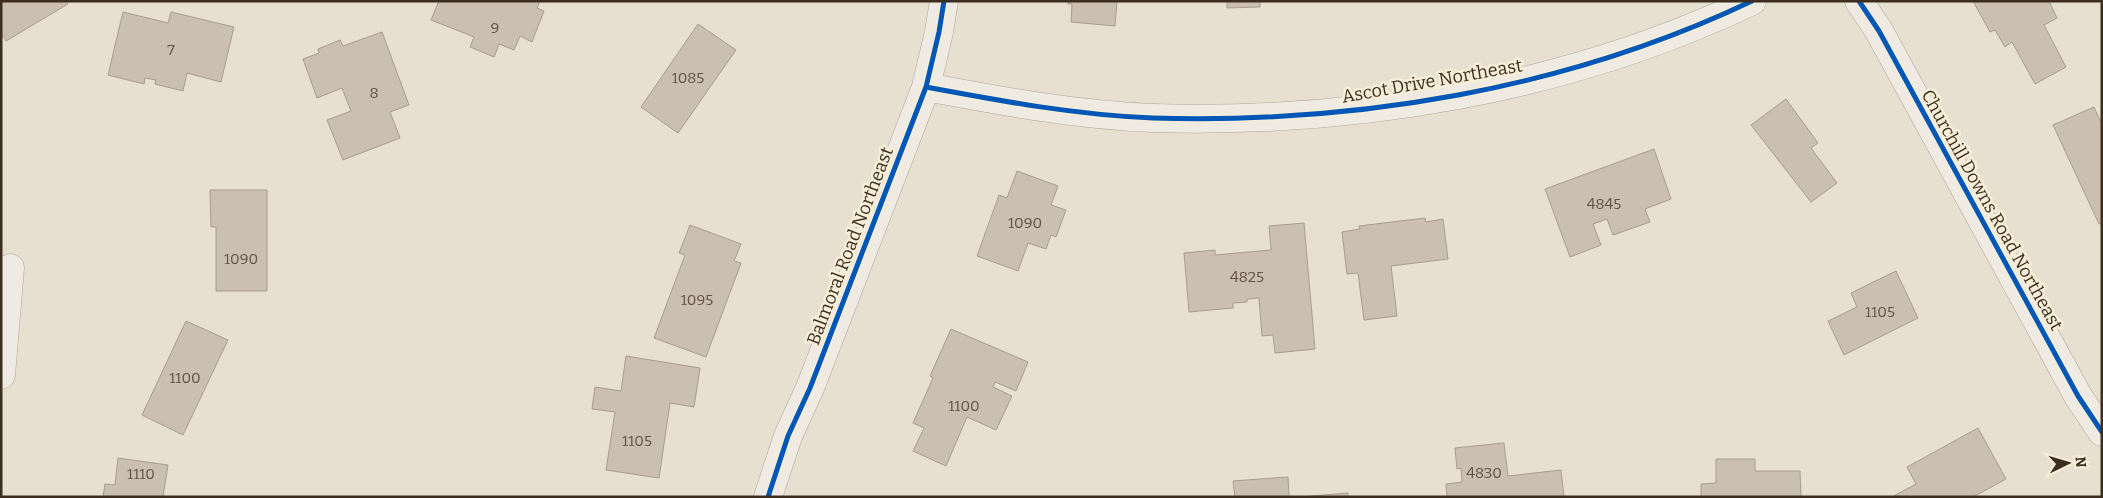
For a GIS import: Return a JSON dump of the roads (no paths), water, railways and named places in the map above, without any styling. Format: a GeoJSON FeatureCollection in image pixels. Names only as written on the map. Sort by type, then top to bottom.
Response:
{"type":"FeatureCollection","features":[{"type":"Feature","properties":{"kind":"street","name":"Balmoral Road Northeast"},"geometry":{"type":"LineString","coordinates":[[768,497],[788,436],[810,388],[926,88],[944,1]]}},
{"type":"Feature","properties":{"kind":"street","name":"Ascot Drive Northeast"},"geometry":{"type":"LineString","coordinates":[[926,88],[1038,108],[1152,118],[1266,118],[1380,108],[1492,89],[1602,60],[1710,22],[1752,1]]}},
{"type":"Feature","properties":{"kind":"street","name":"Churchill Downs Road Northeast"},"geometry":{"type":"LineString","coordinates":[[1859,1],[1879,31],[2078,396],[2102,432]]}},
{"type":"Feature","properties":{"kind":"street"},"geometry":{"type":"LineString","coordinates":[[1,375],[10,268]]}}]}
